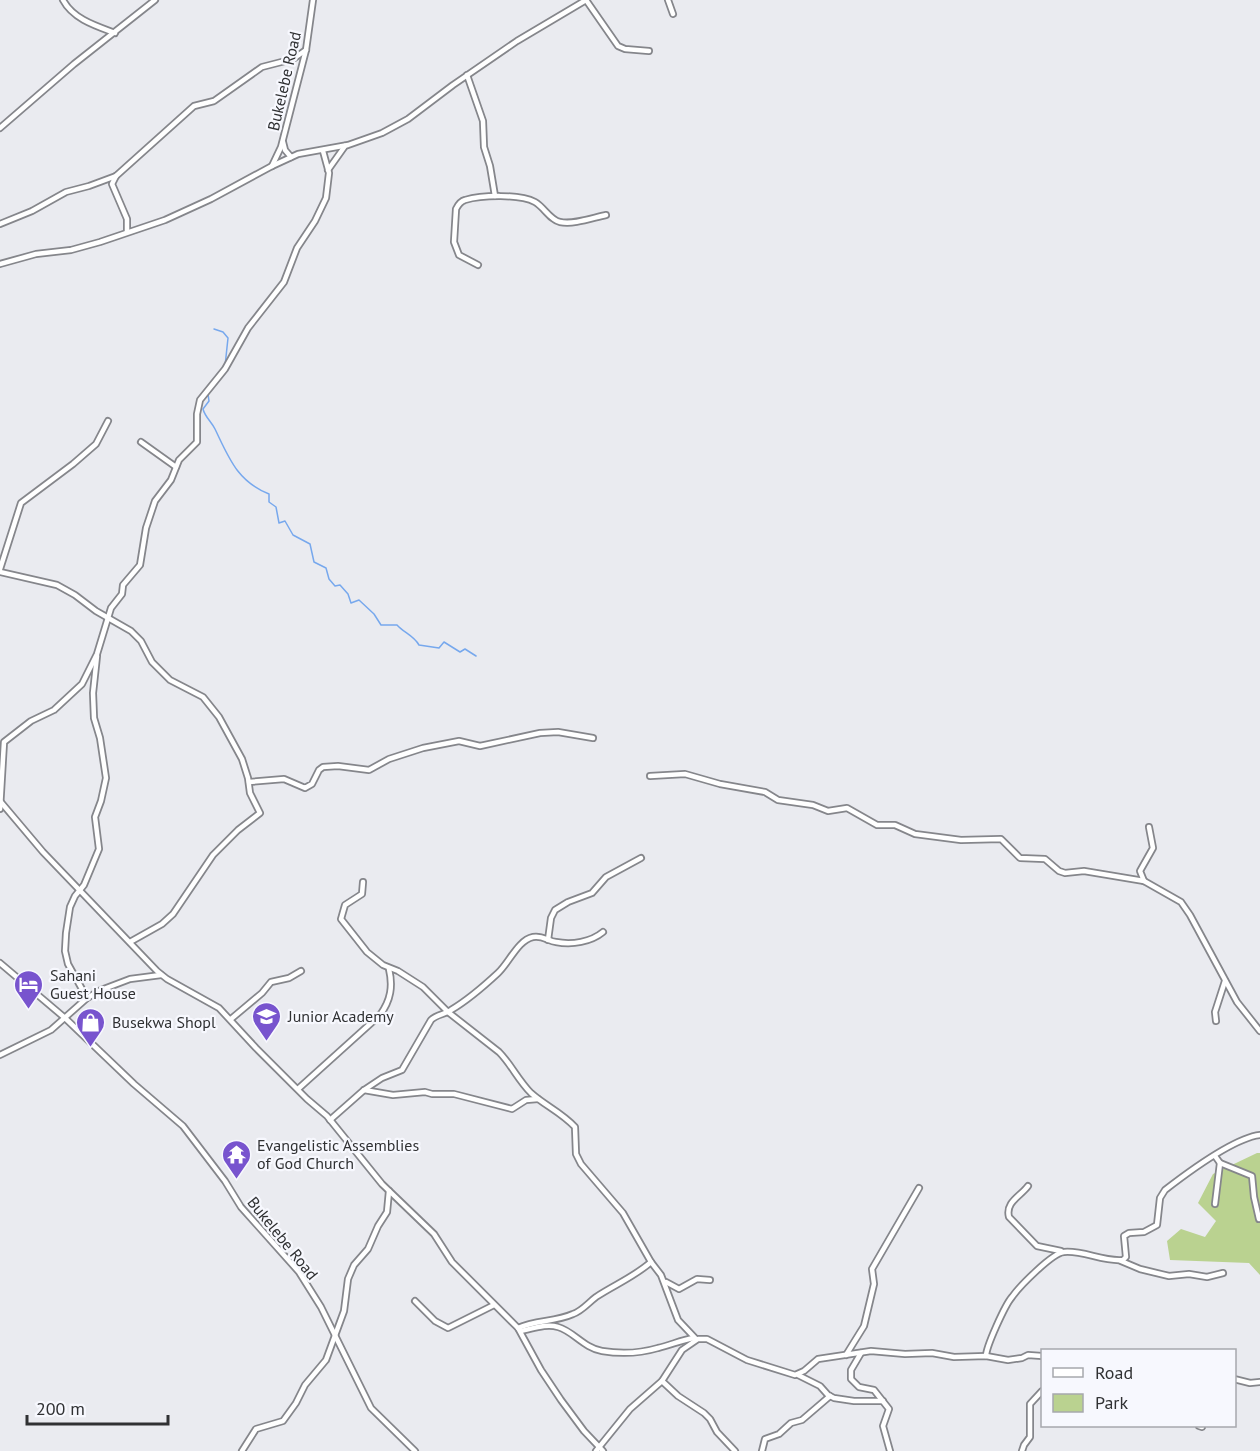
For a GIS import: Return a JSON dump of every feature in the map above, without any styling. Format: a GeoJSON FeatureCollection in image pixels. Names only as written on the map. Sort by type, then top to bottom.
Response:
{"type":"FeatureCollection","features":[{"type":"Feature","properties":{"kind":"street"},"geometry":{"type":"LineString","coordinates":[[63,0],[69,9],[84,20],[115,33]]}},
{"type":"Feature","properties":{"kind":"street"},"geometry":{"type":"LineString","coordinates":[[0,128],[74,64],[155,0]]}},
{"type":"Feature","properties":{"kind":"street","name":"Bukelebe Road"},"geometry":{"type":"LineString","coordinates":[[272,166],[283,140],[306,50],[313,0]]}},
{"type":"Feature","properties":{"kind":"street"},"geometry":{"type":"LineString","coordinates":[[0,264],[36,254],[71,250],[165,220],[291,157],[345,146],[382,133],[408,119],[517,41],[586,0],[618,46],[649,51]]}},
{"type":"Feature","properties":{"kind":"street"},"geometry":{"type":"LineString","coordinates":[[668,0],[673,14]]}},
{"type":"Feature","properties":{"kind":"street"},"geometry":{"type":"LineString","coordinates":[[127,232],[127,219],[112,184],[116,176],[194,106],[214,101],[262,67],[293,59],[306,50]]}},
{"type":"Feature","properties":{"kind":"street"},"geometry":{"type":"LineString","coordinates":[[467,75],[483,122],[484,147],[495,196]]}},
{"type":"Feature","properties":{"kind":"street"},"geometry":{"type":"LineString","coordinates":[[283,140],[285,150],[291,157]]}},
{"type":"Feature","properties":{"kind":"street"},"geometry":{"type":"LineString","coordinates":[[328,171],[345,146]]}},
{"type":"Feature","properties":{"kind":"street"},"geometry":{"type":"LineString","coordinates":[[87,998],[68,964],[65,951],[67,918],[72,901],[84,885],[99,849],[95,817],[106,782],[100,738],[94,718],[93,693],[97,654],[111,608],[122,594],[123,585],[140,565],[152,508],[171,480],[182,455],[196,442],[196,414],[204,394],[225,369],[248,328],[284,282],[301,241],[315,221],[326,198],[328,171],[323,151]]}},
{"type":"Feature","properties":{"kind":"street"},"geometry":{"type":"LineString","coordinates":[[0,224],[32,211],[66,192],[116,176]]}},
{"type":"Feature","properties":{"kind":"street"},"geometry":{"type":"LineString","coordinates":[[478,265],[464,259],[454,242],[456,209],[465,200],[495,196],[521,197],[536,202],[553,219],[567,223],[606,216]]}},
{"type":"Feature","properties":{"kind":"street"},"geometry":{"type":"LineString","coordinates":[[108,421],[96,444],[21,504],[0,570],[57,585],[96,611],[126,627],[136,636],[152,662],[170,680],[201,695],[224,726],[242,759],[250,792],[261,813],[238,830],[213,855],[173,914],[162,924],[130,942]]}},
{"type":"Feature","properties":{"kind":"street"},"geometry":{"type":"LineString","coordinates":[[141,442],[176,467]]}},
{"type":"Feature","properties":{"kind":"street"},"geometry":{"type":"LineString","coordinates":[[0,809],[4,742],[31,722],[54,710],[78,688],[97,654]]}},
{"type":"Feature","properties":{"kind":"street"},"geometry":{"type":"LineString","coordinates":[[249,782],[284,779],[305,788],[312,784],[323,767],[338,766],[369,770],[389,759],[423,748],[459,741],[480,746],[540,733],[558,732],[593,738]]}},
{"type":"Feature","properties":{"kind":"street"},"geometry":{"type":"LineString","coordinates":[[650,776],[685,774],[720,784],[765,792],[778,800],[813,805],[828,811],[847,808],[877,825],[895,825],[915,834],[961,840],[1001,839],[1020,858],[1045,859],[1059,871],[1065,873],[1084,871],[1144,881],[1183,904],[1237,1002],[1260,1031]]}},
{"type":"Feature","properties":{"kind":"street"},"geometry":{"type":"LineString","coordinates":[[0,802],[79,891],[162,975],[213,1004],[231,1019],[256,1048],[330,1120],[389,1191],[429,1228],[452,1262],[520,1330],[541,1370],[599,1450],[625,1415],[662,1381],[678,1354],[695,1338]]}},
{"type":"Feature","properties":{"kind":"street"},"geometry":{"type":"LineString","coordinates":[[1144,881],[1140,871],[1153,848],[1149,827]]}},
{"type":"Feature","properties":{"kind":"street"},"geometry":{"type":"LineString","coordinates":[[548,940],[551,918],[555,910],[592,893],[606,877],[641,858]]}},
{"type":"Feature","properties":{"kind":"street"},"geometry":{"type":"LineString","coordinates":[[363,882],[363,893],[345,905],[341,921],[367,952],[389,969],[398,971],[423,987],[448,1012],[506,1058],[520,1082],[538,1099],[555,1109],[575,1127],[576,1154],[581,1164],[623,1213],[651,1262],[670,1286],[679,1289],[697,1278],[710,1280]]}},
{"type":"Feature","properties":{"kind":"street"},"geometry":{"type":"LineString","coordinates":[[330,1120],[364,1090],[382,1078],[400,1071],[429,1022],[437,1015],[448,1012],[499,973],[527,940],[536,937],[564,943],[585,942],[596,939],[603,932]]}},
{"type":"Feature","properties":{"kind":"street","name":"Bukelebe Road"},"geometry":{"type":"LineString","coordinates":[[0,963],[65,1018],[126,1077],[183,1126],[220,1173],[241,1207],[299,1272],[321,1307],[371,1408],[415,1451]]}},
{"type":"Feature","properties":{"kind":"street"},"geometry":{"type":"LineString","coordinates":[[298,1089],[380,1015],[391,992],[389,969]]}},
{"type":"Feature","properties":{"kind":"street"},"geometry":{"type":"LineString","coordinates":[[231,1019],[262,993],[271,982],[289,978],[301,971]]}},
{"type":"Feature","properties":{"kind":"street"},"geometry":{"type":"LineString","coordinates":[[0,1055],[51,1030],[87,998],[120,982],[162,975]]}},
{"type":"Feature","properties":{"kind":"street"},"geometry":{"type":"LineString","coordinates":[[1216,1021],[1215,1012],[1225,981]]}},
{"type":"Feature","properties":{"kind":"street"},"geometry":{"type":"LineString","coordinates":[[364,1090],[393,1095],[425,1092],[453,1094],[512,1109],[526,1100],[538,1099]]}},
{"type":"Feature","properties":{"kind":"street"},"geometry":{"type":"LineString","coordinates":[[1121,1261],[1126,1257],[1125,1235],[1144,1232],[1158,1222],[1160,1198],[1165,1190],[1215,1156],[1247,1138],[1260,1135]]}},
{"type":"Feature","properties":{"kind":"street"},"geometry":{"type":"LineString","coordinates":[[1215,1156],[1220,1163],[1252,1176],[1260,1220]]}},
{"type":"Feature","properties":{"kind":"street"},"geometry":{"type":"LineString","coordinates":[[1215,1204],[1220,1163]]}},
{"type":"Feature","properties":{"kind":"street"},"geometry":{"type":"LineString","coordinates":[[1028,1186],[1011,1203],[1008,1210],[1009,1216],[1037,1245],[1064,1252],[1121,1261],[1140,1269],[1168,1276],[1193,1274],[1207,1277],[1223,1273]]}},
{"type":"Feature","properties":{"kind":"street"},"geometry":{"type":"LineString","coordinates":[[846,1355],[864,1326],[874,1284],[872,1269],[919,1188]]}},
{"type":"Feature","properties":{"kind":"street"},"geometry":{"type":"LineString","coordinates":[[242,1451],[256,1429],[283,1421],[305,1385],[326,1360],[344,1311],[348,1280],[354,1265],[368,1249],[387,1212],[389,1191]]}},
{"type":"Feature","properties":{"kind":"street"},"geometry":{"type":"LineString","coordinates":[[986,1356],[987,1346],[1013,1295],[1048,1260],[1064,1252]]}},
{"type":"Feature","properties":{"kind":"street"},"geometry":{"type":"LineString","coordinates":[[520,1330],[532,1322],[560,1319],[574,1314],[594,1298],[627,1280],[651,1262]]}},
{"type":"Feature","properties":{"kind":"street"},"geometry":{"type":"LineString","coordinates":[[664,1280],[678,1320],[695,1338]]}},
{"type":"Feature","properties":{"kind":"street"},"geometry":{"type":"LineString","coordinates":[[415,1301],[435,1321],[448,1328],[494,1305]]}},
{"type":"Feature","properties":{"kind":"street"},"geometry":{"type":"LineString","coordinates":[[520,1330],[559,1327],[600,1351],[657,1349],[675,1341],[695,1338],[706,1340],[747,1360],[798,1375],[820,1386],[830,1396],[846,1400],[883,1401]]}},
{"type":"Feature","properties":{"kind":"street"},"geometry":{"type":"LineString","coordinates":[[798,1375],[818,1359],[861,1353],[926,1352],[954,1356],[986,1356],[1008,1360],[1022,1359],[1028,1354],[1041,1356]]}},
{"type":"Feature","properties":{"kind":"street"},"geometry":{"type":"LineString","coordinates":[[861,1353],[851,1370],[851,1379],[859,1387],[874,1390],[890,1411],[883,1426],[890,1451]]}},
{"type":"Feature","properties":{"kind":"street"},"geometry":{"type":"LineString","coordinates":[[1236,1380],[1260,1382]]}},
{"type":"Feature","properties":{"kind":"street"},"geometry":{"type":"LineString","coordinates":[[662,1381],[678,1396],[704,1413],[717,1432],[735,1451]]}},
{"type":"Feature","properties":{"kind":"street"},"geometry":{"type":"LineString","coordinates":[[1022,1451],[1030,1437],[1030,1404],[1041,1394]]}},
{"type":"Feature","properties":{"kind":"street"},"geometry":{"type":"LineString","coordinates":[[762,1451],[765,1439],[779,1434],[791,1424],[800,1421],[830,1396]]}},
{"type":"Feature","properties":{"kind":"green space"},"geometry":{"type":"Polygon","coordinates":[[[1260,1153],[1260,1275],[1249,1263],[1170,1260],[1167,1241],[1181,1229],[1205,1237],[1216,1221],[1198,1203],[1213,1174],[1260,1153]]]}},
{"type":"Feature","properties":{"kind":"waterway"},"geometry":{"type":"LineString","coordinates":[[214,329],[223,332],[228,338],[225,366]]}},
{"type":"Feature","properties":{"kind":"waterway"},"geometry":{"type":"LineString","coordinates":[[208,394],[209,401],[203,409],[204,412],[235,468],[258,489],[269,494],[269,502],[276,507],[279,523],[285,521],[293,535],[310,544],[314,562],[326,568],[329,579],[335,586],[340,585],[348,594],[351,603],[359,600],[374,614],[381,625],[397,625],[419,645],[439,648],[444,642],[460,652],[465,649],[476,656]]}},
{"type":"Feature","properties":{"kind":"place","name":"Sahani Guest House"},"geometry":{"type":"Point","coordinates":[29,1010]}},
{"type":"Feature","properties":{"kind":"place","name":"Junior Academy"},"geometry":{"type":"Point","coordinates":[267,1042]}},
{"type":"Feature","properties":{"kind":"place","name":"Busekwa Shopl"},"geometry":{"type":"Point","coordinates":[91,1048]}},
{"type":"Feature","properties":{"kind":"place","name":"Evangelistic Assemblies of God Church"},"geometry":{"type":"Point","coordinates":[236,1180]}}]}
